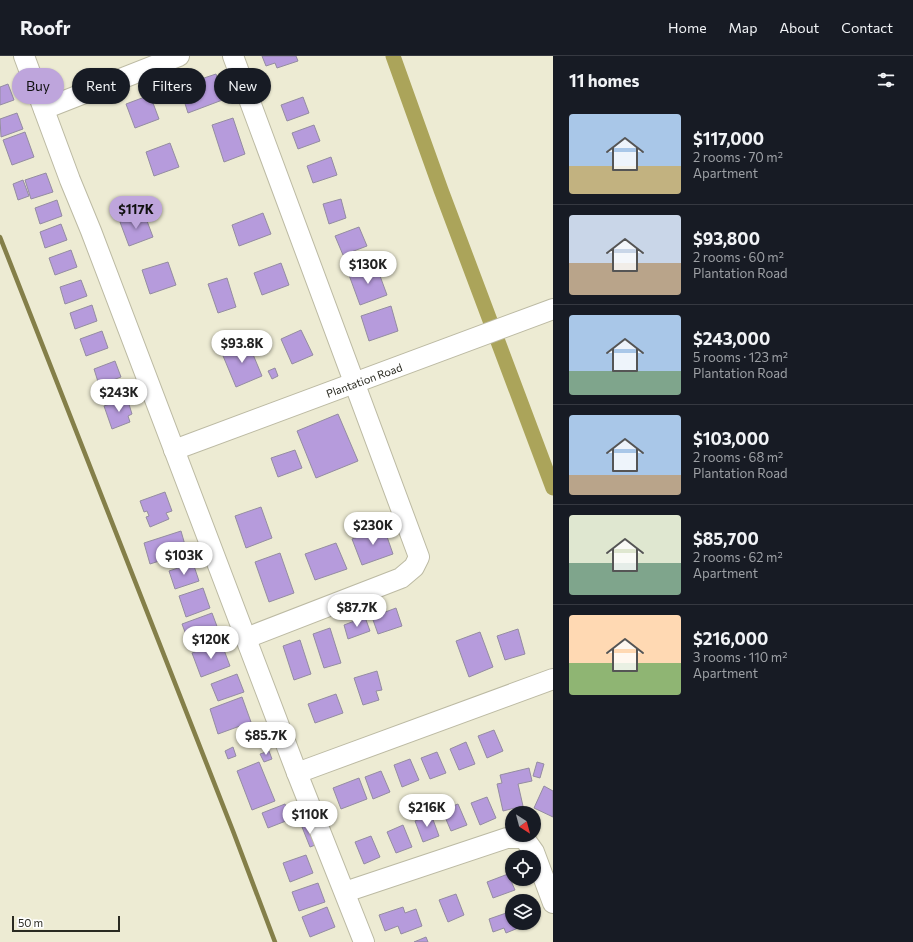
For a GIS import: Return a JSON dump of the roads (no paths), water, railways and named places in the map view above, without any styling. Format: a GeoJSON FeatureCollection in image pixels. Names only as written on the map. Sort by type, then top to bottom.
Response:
{"type":"FeatureCollection","features":[{"type":"Feature","properties":{"kind":"street"},"geometry":{"type":"LineString","coordinates":[[24,56],[297,772],[364,942]]}},
{"type":"Feature","properties":{"kind":"street"},"geometry":{"type":"LineString","coordinates":[[44,109],[179,56]]}},
{"type":"Feature","properties":{"kind":"street"},"geometry":{"type":"LineString","coordinates":[[232,56],[419,558],[414,567],[402,578],[246,638]]}},
{"type":"Feature","properties":{"kind":"street","name":"Plantation Road"},"geometry":{"type":"LineString","coordinates":[[174,450],[553,309]]}},
{"type":"Feature","properties":{"kind":"street"},"geometry":{"type":"LineString","coordinates":[[297,772],[553,679]]}},
{"type":"Feature","properties":{"kind":"street"},"geometry":{"type":"LineString","coordinates":[[344,892],[507,838],[524,838],[534,852],[553,903]]}},
{"type":"Feature","properties":{"kind":"waterway"},"geometry":{"type":"LineString","coordinates":[[393,56],[441,190],[553,488]]}},
{"type":"Feature","properties":{"kind":"waterway"},"geometry":{"type":"LineString","coordinates":[[0,237],[233,831],[275,942]]}}]}
